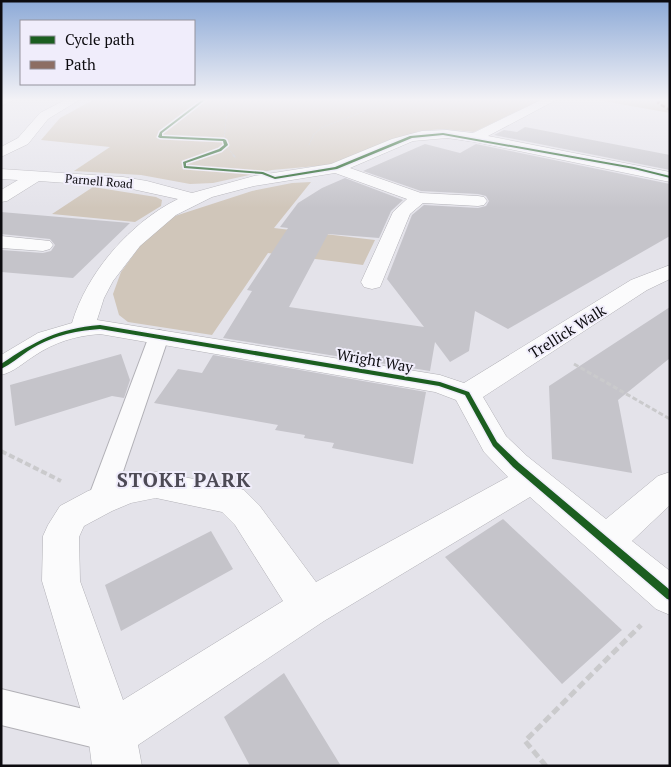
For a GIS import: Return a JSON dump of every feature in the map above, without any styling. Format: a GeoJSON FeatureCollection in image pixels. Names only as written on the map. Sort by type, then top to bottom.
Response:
{"type":"FeatureCollection","features":[{"type":"Feature","properties":{"kind":"street"},"geometry":{"type":"LineString","coordinates":[[1,153],[23,141],[27,136]]}},
{"type":"Feature","properties":{"kind":"street"},"geometry":{"type":"LineString","coordinates":[[83,328],[96,287],[130,244],[166,214],[194,199],[267,179],[336,168],[416,136]]}},
{"type":"Feature","properties":{"kind":"street"},"geometry":{"type":"LineString","coordinates":[[462,136],[670,177]]}},
{"type":"Feature","properties":{"kind":"street"},"geometry":{"type":"LineString","coordinates":[[474,138],[478,136]]}},
{"type":"Feature","properties":{"kind":"street"},"geometry":{"type":"LineString","coordinates":[[336,168],[419,198],[478,201]]}},
{"type":"Feature","properties":{"kind":"street","name":"Parnell Road"},"geometry":{"type":"LineString","coordinates":[[1,174],[126,182],[170,190],[194,199]]}},
{"type":"Feature","properties":{"kind":"street"},"geometry":{"type":"LineString","coordinates":[[1,198],[35,176]]}},
{"type":"Feature","properties":{"kind":"street"},"geometry":{"type":"LineString","coordinates":[[372,282],[402,212],[419,198]]}},
{"type":"Feature","properties":{"kind":"street"},"geometry":{"type":"LineString","coordinates":[[1,242],[43,245]]}},
{"type":"Feature","properties":{"kind":"street","name":"Trellick Walk"},"geometry":{"type":"LineString","coordinates":[[467,394],[639,285],[670,271]]}},
{"type":"Feature","properties":{"kind":"street","name":"Wright Way"},"geometry":{"type":"LineString","coordinates":[[1,367],[38,341],[62,332],[83,328],[110,328],[440,384],[467,394]]}},
{"type":"Feature","properties":{"kind":"street"},"geometry":{"type":"LineString","coordinates":[[467,394],[495,444],[531,480],[670,596]]}},
{"type":"Feature","properties":{"kind":"street"},"geometry":{"type":"LineString","coordinates":[[310,607],[247,515],[232,500],[156,485],[126,490],[72,516],[61,536],[59,562],[61,581],[115,750],[310,607],[531,480]]}},
{"type":"Feature","properties":{"kind":"street"},"geometry":{"type":"LineString","coordinates":[[605,542],[670,485]]}},
{"type":"Feature","properties":{"kind":"lane"},"geometry":{"type":"LineString","coordinates":[[100,501],[159,336]]}},
{"type":"Feature","properties":{"kind":"lane"},"geometry":{"type":"LineString","coordinates":[[1,707],[115,750]]}},
{"type":"Feature","properties":{"kind":"path"},"geometry":{"type":"LineString","coordinates":[[220,150],[226,145],[224,136]]}},
{"type":"Feature","properties":{"kind":"path"},"geometry":{"type":"LineString","coordinates":[[308,147],[313,136]]}},
{"type":"Feature","properties":{"kind":"path"},"geometry":{"type":"LineString","coordinates":[[216,140],[224,140]]}},
{"type":"Feature","properties":{"kind":"path"},"geometry":{"type":"LineString","coordinates":[[544,346],[670,419]]}},
{"type":"Feature","properties":{"kind":"path"},"geometry":{"type":"LineString","coordinates":[[1,450],[100,501]]}},
{"type":"Feature","properties":{"kind":"path"},"geometry":{"type":"LineString","coordinates":[[546,766],[524,741],[649,617]]}},
{"type":"Feature","properties":{"kind":"shaded area"},"geometry":{"type":"Polygon","coordinates":[[[45,136],[407,136],[351,159],[328,165],[272,170],[213,183],[190,184],[141,175],[74,171],[110,147],[41,140],[45,136]]]}},
{"type":"Feature","properties":{"kind":"shaded area"},"geometry":{"type":"Polygon","coordinates":[[[311,182],[274,228],[375,240],[363,265],[268,253],[212,335],[128,322],[119,315],[113,294],[121,272],[148,235],[175,216],[252,191],[292,183],[311,182]]]}},
{"type":"Feature","properties":{"kind":"shaded area"},"geometry":{"type":"Polygon","coordinates":[[[93,187],[156,197],[162,200],[161,206],[135,222],[52,214],[93,187]]]}},
{"type":"Feature","properties":{"kind":"building"},"geometry":{"type":"Polygon","coordinates":[[[498,136],[571,136],[670,155],[670,170],[498,136]]]}},
{"type":"Feature","properties":{"kind":"building"},"geometry":{"type":"Polygon","coordinates":[[[425,144],[460,153],[476,144],[670,184],[670,236],[508,329],[475,311],[469,351],[450,362],[435,342],[430,371],[223,338],[252,291],[247,290],[288,228],[280,227],[298,203],[322,188],[345,178],[403,200],[391,211],[379,238],[328,234],[289,307],[424,327],[387,279],[412,215],[424,205],[478,208],[486,206],[489,201],[486,196],[478,194],[421,191],[363,171],[425,144]]]}},
{"type":"Feature","properties":{"kind":"building"},"geometry":{"type":"Polygon","coordinates":[[[1,212],[130,223],[73,278],[1,272],[1,250],[43,253],[51,251],[55,245],[50,239],[1,234],[1,212]]]}},
{"type":"Feature","properties":{"kind":"building"},"geometry":{"type":"Polygon","coordinates":[[[670,307],[670,358],[618,400],[632,473],[552,459],[549,386],[670,307]]]}},
{"type":"Feature","properties":{"kind":"building"},"geometry":{"type":"Polygon","coordinates":[[[121,354],[130,380],[124,398],[112,396],[15,426],[10,385],[121,354]]]}},
{"type":"Feature","properties":{"kind":"building"},"geometry":{"type":"Polygon","coordinates":[[[213,355],[426,392],[413,464],[332,448],[334,443],[304,438],[305,435],[275,430],[278,425],[154,403],[178,369],[202,373],[213,355]]]}},
{"type":"Feature","properties":{"kind":"building"},"geometry":{"type":"Polygon","coordinates":[[[503,519],[622,630],[562,684],[445,557],[503,519]]]}},
{"type":"Feature","properties":{"kind":"building"},"geometry":{"type":"Polygon","coordinates":[[[211,531],[233,569],[121,631],[105,585],[211,531]]]}},
{"type":"Feature","properties":{"kind":"building"},"geometry":{"type":"Polygon","coordinates":[[[284,673],[341,766],[250,766],[224,717],[284,673]]]}},
{"type":"Feature","properties":{"kind":"cycle path"},"geometry":{"type":"LineString","coordinates":[[160,136],[224,140],[226,145],[220,150],[184,163],[185,167],[263,173],[275,178],[336,168],[411,137],[424,136]]}},
{"type":"Feature","properties":{"kind":"cycle path"},"geometry":{"type":"LineString","coordinates":[[453,136],[634,168],[670,177]]}},
{"type":"Feature","properties":{"kind":"cycle path"},"geometry":{"type":"LineString","coordinates":[[1,367],[25,350],[47,338],[84,328],[100,327],[440,384],[467,394],[495,444],[516,465],[670,596]]}},
{"type":"Feature","properties":{"kind":"district","name":"STOKE PARK"},"geometry":{"type":"Point","coordinates":[184,479]}}]}
